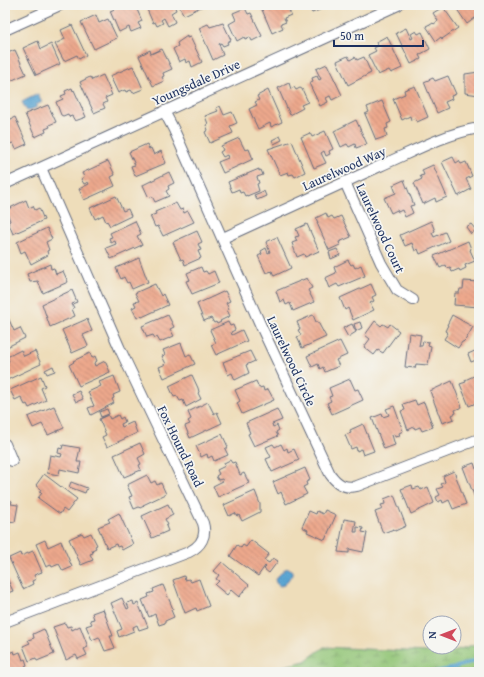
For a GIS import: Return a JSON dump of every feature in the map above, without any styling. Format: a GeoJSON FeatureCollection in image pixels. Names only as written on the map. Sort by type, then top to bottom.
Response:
{"type":"FeatureCollection","features":[{"type":"Feature","properties":{"kind":"street"},"geometry":{"type":"LineString","coordinates":[[5,30],[60,5]]}},
{"type":"Feature","properties":{"kind":"street","name":"Youngsdale Drive"},"geometry":{"type":"LineString","coordinates":[[5,184],[398,5]]}},
{"type":"Feature","properties":{"kind":"street","name":"Laurelwood Circle"},"geometry":{"type":"LineString","coordinates":[[164,111],[223,238],[263,331],[330,474],[338,483],[346,487],[357,486],[479,439]]}},
{"type":"Feature","properties":{"kind":"street","name":"Laurelwood Way"},"geometry":{"type":"LineString","coordinates":[[223,238],[445,138],[479,128]]}},
{"type":"Feature","properties":{"kind":"street","name":"Fox Hound Road"},"geometry":{"type":"LineString","coordinates":[[5,622],[189,552],[200,544],[205,530],[120,349],[41,168]]}},
{"type":"Feature","properties":{"kind":"street","name":"Laurelwood Court"},"geometry":{"type":"LineString","coordinates":[[345,182],[381,263],[397,290],[413,300]]}},
{"type":"Feature","properties":{"kind":"street"},"geometry":{"type":"LineString","coordinates":[[5,444],[12,461]]}},
{"type":"Feature","properties":{"kind":"green space"},"geometry":{"type":"Polygon","coordinates":[[[479,643],[479,672],[259,672],[305,661],[324,647],[422,652],[422,655],[462,655],[462,648],[479,643]]]}},
{"type":"Feature","properties":{"kind":"water"},"geometry":{"type":"Polygon","coordinates":[[[38,94],[42,102],[36,105],[37,107],[27,111],[22,102],[38,94]]]}},
{"type":"Feature","properties":{"kind":"water"},"geometry":{"type":"Polygon","coordinates":[[[289,568],[292,571],[292,575],[284,585],[280,586],[276,583],[275,579],[285,569],[289,568]]]}},
{"type":"Feature","properties":{"kind":"building"},"geometry":{"type":"Polygon","coordinates":[[[121,5],[135,5],[142,21],[138,23],[141,28],[131,32],[129,27],[119,32],[110,11],[122,6],[121,5]]]}},
{"type":"Feature","properties":{"kind":"building"},"geometry":{"type":"Polygon","coordinates":[[[145,5],[174,5],[176,10],[171,13],[175,22],[168,26],[164,18],[161,20],[163,23],[157,26],[155,22],[153,23],[145,5]]]}},
{"type":"Feature","properties":{"kind":"building"},"geometry":{"type":"Polygon","coordinates":[[[178,5],[205,5],[184,15],[178,5]]]}},
{"type":"Feature","properties":{"kind":"building"},"geometry":{"type":"Polygon","coordinates":[[[260,5],[287,5],[291,15],[284,18],[286,22],[281,24],[283,28],[272,33],[260,5]]]}},
{"type":"Feature","properties":{"kind":"building"},"geometry":{"type":"Polygon","coordinates":[[[297,5],[321,5],[322,9],[312,13],[309,7],[304,9],[303,6],[298,8],[297,5]]]}},
{"type":"Feature","properties":{"kind":"building"},"geometry":{"type":"Polygon","coordinates":[[[454,5],[479,5],[479,15],[467,24],[454,5]]]}},
{"type":"Feature","properties":{"kind":"building"},"geometry":{"type":"Polygon","coordinates":[[[443,7],[458,28],[442,39],[441,37],[436,41],[426,26],[433,23],[434,24],[438,21],[433,13],[443,7]]]}},
{"type":"Feature","properties":{"kind":"building"},"geometry":{"type":"Polygon","coordinates":[[[245,8],[248,14],[251,13],[262,36],[252,41],[250,37],[245,39],[244,37],[237,41],[229,24],[236,20],[233,13],[245,8]]]}},
{"type":"Feature","properties":{"kind":"building"},"geometry":{"type":"Polygon","coordinates":[[[96,15],[99,23],[108,19],[117,38],[94,49],[81,22],[96,15]]]}},
{"type":"Feature","properties":{"kind":"building"},"geometry":{"type":"Polygon","coordinates":[[[223,23],[231,40],[227,42],[228,44],[223,46],[221,43],[219,44],[223,55],[213,60],[199,28],[208,24],[210,27],[223,23]]]}},
{"type":"Feature","properties":{"kind":"building"},"geometry":{"type":"Polygon","coordinates":[[[72,25],[86,55],[79,59],[77,55],[64,61],[55,44],[65,39],[61,30],[72,25]]]}},
{"type":"Feature","properties":{"kind":"building"},"geometry":{"type":"Polygon","coordinates":[[[406,28],[411,39],[413,38],[411,34],[416,31],[418,34],[422,32],[430,49],[419,55],[421,59],[411,64],[396,33],[406,28]]]}},
{"type":"Feature","properties":{"kind":"building"},"geometry":{"type":"Polygon","coordinates":[[[187,36],[187,38],[190,37],[202,62],[192,67],[190,61],[186,63],[185,59],[179,62],[173,49],[178,46],[177,43],[187,36]]]}},
{"type":"Feature","properties":{"kind":"building"},"geometry":{"type":"Polygon","coordinates":[[[387,36],[402,68],[391,73],[389,70],[378,75],[368,55],[376,51],[374,48],[378,46],[376,42],[387,36]]]}},
{"type":"Feature","properties":{"kind":"building"},"geometry":{"type":"Polygon","coordinates":[[[38,41],[41,49],[51,44],[60,64],[36,75],[23,48],[38,41]]]}},
{"type":"Feature","properties":{"kind":"building"},"geometry":{"type":"Polygon","coordinates":[[[162,49],[172,69],[163,73],[164,76],[162,77],[164,81],[153,86],[139,56],[150,50],[151,54],[162,49]]]}},
{"type":"Feature","properties":{"kind":"building"},"geometry":{"type":"Polygon","coordinates":[[[15,50],[26,74],[8,82],[5,80],[5,54],[15,50]]]}},
{"type":"Feature","properties":{"kind":"building"},"geometry":{"type":"Polygon","coordinates":[[[348,56],[350,60],[355,57],[357,60],[364,57],[371,73],[348,85],[337,61],[348,56]]]}},
{"type":"Feature","properties":{"kind":"building"},"geometry":{"type":"Polygon","coordinates":[[[327,64],[342,95],[332,100],[330,96],[326,98],[328,102],[320,106],[309,83],[313,81],[312,78],[317,76],[319,80],[321,79],[316,69],[327,64]]]}},
{"type":"Feature","properties":{"kind":"building"},"geometry":{"type":"Polygon","coordinates":[[[133,66],[143,89],[133,93],[131,90],[126,92],[125,90],[118,93],[110,76],[133,66]]]}},
{"type":"Feature","properties":{"kind":"building"},"geometry":{"type":"Polygon","coordinates":[[[479,72],[479,95],[465,93],[465,74],[479,72]]]}},
{"type":"Feature","properties":{"kind":"building"},"geometry":{"type":"Polygon","coordinates":[[[103,75],[112,95],[105,98],[107,102],[103,104],[105,108],[94,113],[80,82],[90,77],[92,80],[103,75]]]}},
{"type":"Feature","properties":{"kind":"building"},"geometry":{"type":"Polygon","coordinates":[[[448,76],[456,94],[451,96],[452,99],[445,102],[448,108],[437,113],[424,82],[433,78],[435,81],[448,76]]]}},
{"type":"Feature","properties":{"kind":"building"},"geometry":{"type":"Polygon","coordinates":[[[289,83],[291,89],[294,87],[296,90],[300,88],[302,89],[308,102],[301,105],[303,108],[290,115],[278,88],[289,83]]]}},
{"type":"Feature","properties":{"kind":"building"},"geometry":{"type":"Polygon","coordinates":[[[415,86],[428,117],[417,122],[415,118],[411,120],[410,116],[402,120],[393,99],[405,94],[404,90],[415,86]]]}},
{"type":"Feature","properties":{"kind":"building"},"geometry":{"type":"Polygon","coordinates":[[[72,88],[86,117],[75,121],[72,116],[69,117],[68,114],[63,116],[61,115],[56,102],[63,99],[61,96],[66,94],[65,91],[72,88]]]}},
{"type":"Feature","properties":{"kind":"building"},"geometry":{"type":"Polygon","coordinates":[[[268,90],[282,122],[271,127],[270,123],[258,129],[249,109],[257,105],[255,102],[259,100],[257,96],[268,90]]]}},
{"type":"Feature","properties":{"kind":"building"},"geometry":{"type":"Polygon","coordinates":[[[382,101],[391,122],[387,124],[388,128],[385,129],[387,136],[376,140],[365,114],[369,112],[367,107],[382,101]]]}},
{"type":"Feature","properties":{"kind":"building"},"geometry":{"type":"Polygon","coordinates":[[[48,105],[56,122],[49,125],[50,127],[45,129],[46,132],[35,137],[25,114],[48,105]]]}},
{"type":"Feature","properties":{"kind":"building"},"geometry":{"type":"Polygon","coordinates":[[[220,106],[224,115],[232,112],[237,123],[230,126],[233,133],[210,143],[205,132],[208,130],[206,125],[208,124],[205,116],[218,111],[216,108],[220,106]]]}},
{"type":"Feature","properties":{"kind":"building"},"geometry":{"type":"Polygon","coordinates":[[[15,117],[27,144],[16,149],[13,143],[9,144],[8,141],[5,143],[5,122],[15,117]]]}},
{"type":"Feature","properties":{"kind":"building"},"geometry":{"type":"Polygon","coordinates":[[[356,120],[367,144],[356,148],[355,144],[349,147],[347,144],[341,147],[334,131],[356,120]]]}},
{"type":"Feature","properties":{"kind":"building"},"geometry":{"type":"Polygon","coordinates":[[[325,131],[333,149],[329,151],[330,154],[326,156],[324,151],[321,153],[326,163],[314,168],[301,137],[310,133],[312,137],[325,131]]]}},
{"type":"Feature","properties":{"kind":"building"},"geometry":{"type":"Polygon","coordinates":[[[280,136],[282,140],[274,144],[272,140],[280,136]]]}},
{"type":"Feature","properties":{"kind":"building"},"geometry":{"type":"Polygon","coordinates":[[[239,138],[245,150],[249,149],[253,159],[223,173],[218,162],[228,158],[227,155],[223,157],[220,152],[223,150],[221,146],[239,138]]]}},
{"type":"Feature","properties":{"kind":"building"},"geometry":{"type":"Polygon","coordinates":[[[292,141],[305,172],[295,177],[293,174],[289,175],[288,172],[280,175],[268,149],[292,141]]]}},
{"type":"Feature","properties":{"kind":"building"},"geometry":{"type":"Polygon","coordinates":[[[147,144],[149,149],[151,148],[154,155],[161,151],[166,163],[135,176],[131,166],[135,165],[129,152],[147,144]]]}},
{"type":"Feature","properties":{"kind":"building"},"geometry":{"type":"Polygon","coordinates":[[[453,157],[456,163],[459,161],[461,164],[466,162],[472,176],[466,179],[471,189],[458,196],[442,162],[453,157]]]}},
{"type":"Feature","properties":{"kind":"building"},"geometry":{"type":"Polygon","coordinates":[[[108,161],[115,175],[111,177],[115,186],[84,200],[79,189],[89,184],[88,182],[84,184],[81,179],[84,177],[82,173],[108,161]]]}},
{"type":"Feature","properties":{"kind":"building"},"geometry":{"type":"Polygon","coordinates":[[[433,165],[447,197],[436,202],[435,198],[423,204],[414,183],[422,179],[420,176],[424,175],[422,170],[433,165]]]}},
{"type":"Feature","properties":{"kind":"building"},"geometry":{"type":"Polygon","coordinates":[[[259,169],[263,175],[257,177],[259,191],[247,196],[245,196],[243,192],[240,193],[239,189],[232,192],[228,182],[259,169]]]}},
{"type":"Feature","properties":{"kind":"building"},"geometry":{"type":"Polygon","coordinates":[[[169,172],[174,183],[168,186],[169,189],[166,191],[169,196],[155,202],[152,196],[149,198],[143,185],[169,172]]]}},
{"type":"Feature","properties":{"kind":"building"},"geometry":{"type":"Polygon","coordinates":[[[404,180],[414,205],[410,206],[413,213],[405,217],[402,210],[398,212],[397,210],[391,213],[384,198],[396,193],[393,185],[404,180]]]}},
{"type":"Feature","properties":{"kind":"building"},"geometry":{"type":"Polygon","coordinates":[[[264,191],[266,196],[257,200],[254,195],[264,191]]]}},
{"type":"Feature","properties":{"kind":"building"},"geometry":{"type":"Polygon","coordinates":[[[116,196],[123,211],[128,209],[131,216],[110,226],[107,221],[106,222],[103,215],[95,219],[90,208],[116,196]]]}},
{"type":"Feature","properties":{"kind":"building"},"geometry":{"type":"Polygon","coordinates":[[[26,200],[29,208],[33,206],[35,210],[39,208],[44,220],[13,234],[8,222],[10,221],[6,210],[26,200]]]}},
{"type":"Feature","properties":{"kind":"building"},"geometry":{"type":"Polygon","coordinates":[[[176,203],[180,210],[183,209],[184,213],[188,211],[194,222],[163,236],[158,226],[155,227],[150,216],[156,214],[155,212],[176,203]]]}},
{"type":"Feature","properties":{"kind":"building"},"geometry":{"type":"Polygon","coordinates":[[[326,213],[328,218],[332,216],[334,219],[341,216],[351,237],[339,242],[340,245],[329,250],[316,218],[326,213]]]}},
{"type":"Feature","properties":{"kind":"building"},"geometry":{"type":"Polygon","coordinates":[[[135,221],[141,234],[137,236],[142,245],[111,259],[106,248],[116,244],[115,241],[111,243],[109,238],[112,237],[110,233],[135,221]]]}},
{"type":"Feature","properties":{"kind":"building"},"geometry":{"type":"Polygon","coordinates":[[[431,221],[435,231],[432,233],[434,237],[445,232],[449,241],[420,254],[418,249],[415,251],[412,243],[405,246],[400,235],[431,221]]]}},
{"type":"Feature","properties":{"kind":"building"},"geometry":{"type":"Polygon","coordinates":[[[307,224],[319,251],[305,257],[304,254],[297,257],[292,243],[297,241],[295,237],[299,236],[296,229],[307,224]]]}},
{"type":"Feature","properties":{"kind":"building"},"geometry":{"type":"Polygon","coordinates":[[[471,224],[476,230],[471,234],[466,227],[471,224]]]}},
{"type":"Feature","properties":{"kind":"building"},"geometry":{"type":"Polygon","coordinates":[[[47,228],[52,239],[46,242],[49,250],[47,251],[48,255],[31,264],[25,251],[21,253],[17,242],[47,228]]]}},
{"type":"Feature","properties":{"kind":"building"},"geometry":{"type":"Polygon","coordinates":[[[197,231],[202,242],[198,244],[201,250],[198,251],[201,258],[185,265],[183,259],[181,260],[173,242],[197,231]]]}},
{"type":"Feature","properties":{"kind":"building"},"geometry":{"type":"Polygon","coordinates":[[[277,237],[291,268],[274,276],[272,271],[266,273],[258,256],[262,254],[261,251],[266,248],[268,253],[270,252],[266,242],[277,237]]]}},
{"type":"Feature","properties":{"kind":"building"},"geometry":{"type":"Polygon","coordinates":[[[468,241],[475,261],[465,265],[466,268],[460,271],[459,269],[452,272],[450,267],[447,268],[446,265],[440,268],[434,256],[468,241]]]}},
{"type":"Feature","properties":{"kind":"building"},"geometry":{"type":"Polygon","coordinates":[[[337,249],[340,255],[331,259],[329,252],[337,249]]]}},
{"type":"Feature","properties":{"kind":"building"},"geometry":{"type":"Polygon","coordinates":[[[139,258],[148,282],[132,289],[129,282],[127,283],[124,277],[121,279],[116,268],[139,258]]]}},
{"type":"Feature","properties":{"kind":"building"},"geometry":{"type":"Polygon","coordinates":[[[348,260],[355,268],[361,265],[365,276],[339,287],[337,284],[329,288],[325,278],[336,273],[334,267],[348,260]]]}},
{"type":"Feature","properties":{"kind":"building"},"geometry":{"type":"Polygon","coordinates":[[[50,264],[51,269],[54,268],[56,274],[63,271],[68,282],[43,293],[38,281],[30,282],[27,274],[50,264]]]}},
{"type":"Feature","properties":{"kind":"building"},"geometry":{"type":"Polygon","coordinates":[[[201,267],[203,272],[206,271],[208,274],[214,271],[219,283],[192,294],[186,281],[190,280],[187,273],[201,267]]]}},
{"type":"Feature","properties":{"kind":"building"},"geometry":{"type":"Polygon","coordinates":[[[307,278],[312,288],[308,290],[314,302],[293,311],[290,303],[286,305],[284,300],[280,302],[276,291],[307,278]]]}},
{"type":"Feature","properties":{"kind":"building"},"geometry":{"type":"Polygon","coordinates":[[[464,281],[479,282],[479,307],[454,305],[455,293],[459,293],[460,289],[463,289],[464,281]]]}},
{"type":"Feature","properties":{"kind":"building"},"geometry":{"type":"Polygon","coordinates":[[[155,284],[161,296],[163,294],[168,305],[137,318],[132,308],[136,306],[134,302],[139,301],[135,293],[155,284]]]}},
{"type":"Feature","properties":{"kind":"building"},"geometry":{"type":"Polygon","coordinates":[[[371,284],[376,295],[372,297],[374,301],[370,303],[374,310],[353,320],[348,308],[345,310],[340,298],[371,284]]]}},
{"type":"Feature","properties":{"kind":"building"},"geometry":{"type":"Polygon","coordinates":[[[72,290],[77,302],[72,304],[74,308],[72,309],[75,316],[50,327],[42,304],[72,290]]]}},
{"type":"Feature","properties":{"kind":"building"},"geometry":{"type":"Polygon","coordinates":[[[225,291],[230,301],[226,303],[230,316],[217,324],[216,322],[214,323],[211,318],[204,321],[197,304],[225,291]]]}},
{"type":"Feature","properties":{"kind":"building"},"geometry":{"type":"Polygon","coordinates":[[[5,297],[9,307],[5,309],[5,297]]]}},
{"type":"Feature","properties":{"kind":"building"},"geometry":{"type":"Polygon","coordinates":[[[7,315],[14,331],[20,328],[25,338],[5,348],[5,316],[7,315]]]}},
{"type":"Feature","properties":{"kind":"building"},"geometry":{"type":"Polygon","coordinates":[[[168,315],[174,327],[170,329],[174,336],[160,342],[157,337],[155,338],[153,335],[147,337],[142,326],[168,315]]]}},
{"type":"Feature","properties":{"kind":"building"},"geometry":{"type":"Polygon","coordinates":[[[313,315],[326,337],[302,348],[297,337],[301,335],[298,330],[300,329],[297,322],[313,315]]]}},
{"type":"Feature","properties":{"kind":"building"},"geometry":{"type":"Polygon","coordinates":[[[452,315],[473,327],[466,339],[458,348],[444,339],[448,333],[445,331],[452,315]]]}},
{"type":"Feature","properties":{"kind":"building"},"geometry":{"type":"Polygon","coordinates":[[[87,319],[92,331],[83,335],[88,346],[72,353],[62,330],[87,319]]]}},
{"type":"Feature","properties":{"kind":"building"},"geometry":{"type":"Polygon","coordinates":[[[375,321],[381,326],[383,324],[388,327],[390,324],[399,331],[383,353],[378,350],[374,355],[364,347],[370,339],[365,335],[375,321]]]}},
{"type":"Feature","properties":{"kind":"building"},"geometry":{"type":"Polygon","coordinates":[[[228,322],[230,326],[233,325],[235,330],[231,332],[232,335],[242,330],[247,341],[216,355],[211,345],[216,343],[210,330],[228,322]]]}},
{"type":"Feature","properties":{"kind":"building"},"geometry":{"type":"Polygon","coordinates":[[[360,322],[362,328],[356,331],[354,324],[360,322]]]}},
{"type":"Feature","properties":{"kind":"building"},"geometry":{"type":"Polygon","coordinates":[[[352,324],[356,332],[348,337],[343,328],[352,324]]]}},
{"type":"Feature","properties":{"kind":"building"},"geometry":{"type":"Polygon","coordinates":[[[409,333],[421,335],[419,346],[422,346],[423,341],[429,342],[428,345],[431,346],[428,365],[416,364],[415,368],[405,367],[409,333]]]}},
{"type":"Feature","properties":{"kind":"building"},"geometry":{"type":"Polygon","coordinates":[[[340,341],[347,355],[336,360],[339,366],[325,372],[323,367],[320,369],[318,364],[312,367],[307,356],[340,341]]]}},
{"type":"Feature","properties":{"kind":"building"},"geometry":{"type":"Polygon","coordinates":[[[181,343],[186,356],[190,354],[195,364],[164,378],[159,367],[166,364],[162,356],[165,355],[163,350],[181,343]]]}},
{"type":"Feature","properties":{"kind":"building"},"geometry":{"type":"Polygon","coordinates":[[[21,350],[24,356],[35,351],[41,364],[7,380],[5,376],[5,368],[8,366],[7,363],[9,361],[7,357],[21,350]]]}},
{"type":"Feature","properties":{"kind":"building"},"geometry":{"type":"Polygon","coordinates":[[[477,350],[479,359],[471,362],[468,354],[477,350]]]}},
{"type":"Feature","properties":{"kind":"building"},"geometry":{"type":"Polygon","coordinates":[[[250,351],[255,361],[246,365],[249,373],[235,380],[232,373],[228,375],[223,362],[250,351]]]}},
{"type":"Feature","properties":{"kind":"building"},"geometry":{"type":"Polygon","coordinates":[[[90,353],[92,358],[95,356],[97,361],[94,363],[95,366],[105,361],[110,372],[79,386],[69,365],[74,362],[73,361],[90,353]]]}},
{"type":"Feature","properties":{"kind":"building"},"geometry":{"type":"Polygon","coordinates":[[[53,366],[55,371],[47,374],[45,370],[53,366]]]}},
{"type":"Feature","properties":{"kind":"building"},"geometry":{"type":"Polygon","coordinates":[[[192,375],[201,399],[186,407],[183,400],[180,401],[177,396],[174,397],[169,386],[192,375]]]}},
{"type":"Feature","properties":{"kind":"building"},"geometry":{"type":"Polygon","coordinates":[[[476,375],[479,381],[479,406],[476,403],[469,406],[460,384],[476,375]]]}},
{"type":"Feature","properties":{"kind":"building"},"geometry":{"type":"Polygon","coordinates":[[[41,376],[45,386],[41,388],[46,400],[29,408],[27,404],[25,405],[21,397],[15,400],[10,390],[41,376]]]}},
{"type":"Feature","properties":{"kind":"building"},"geometry":{"type":"Polygon","coordinates":[[[114,376],[120,392],[113,395],[114,398],[112,399],[114,403],[91,415],[88,408],[94,406],[88,392],[101,386],[99,382],[114,376]]]}},
{"type":"Feature","properties":{"kind":"building"},"geometry":{"type":"Polygon","coordinates":[[[350,379],[355,390],[358,389],[363,400],[332,414],[327,403],[331,401],[329,397],[332,396],[329,388],[350,379]]]}},
{"type":"Feature","properties":{"kind":"building"},"geometry":{"type":"Polygon","coordinates":[[[256,381],[259,388],[263,387],[264,391],[268,389],[274,400],[242,414],[237,403],[240,401],[235,390],[256,381]]]}},
{"type":"Feature","properties":{"kind":"building"},"geometry":{"type":"Polygon","coordinates":[[[452,381],[462,407],[455,410],[456,413],[452,415],[454,419],[442,423],[430,391],[452,381]]]}},
{"type":"Feature","properties":{"kind":"building"},"geometry":{"type":"Polygon","coordinates":[[[79,391],[83,399],[76,402],[72,394],[79,391]]]}},
{"type":"Feature","properties":{"kind":"building"},"geometry":{"type":"Polygon","coordinates":[[[415,400],[417,405],[424,402],[433,427],[422,431],[420,427],[415,429],[414,427],[408,430],[401,411],[405,410],[403,404],[415,400]]]}},
{"type":"Feature","properties":{"kind":"building"},"geometry":{"type":"Polygon","coordinates":[[[208,402],[214,414],[217,412],[222,423],[190,438],[185,426],[190,424],[188,421],[191,419],[188,412],[208,402]]]}},
{"type":"Feature","properties":{"kind":"building"},"geometry":{"type":"Polygon","coordinates":[[[54,406],[64,428],[48,435],[42,424],[33,428],[28,417],[54,406]]]}},
{"type":"Feature","properties":{"kind":"building"},"geometry":{"type":"Polygon","coordinates":[[[394,406],[403,431],[399,433],[400,436],[395,437],[394,434],[392,435],[395,445],[384,449],[372,418],[382,414],[383,417],[389,415],[386,409],[394,406]]]}},
{"type":"Feature","properties":{"kind":"building"},"geometry":{"type":"Polygon","coordinates":[[[107,409],[109,414],[101,417],[99,412],[107,409]]]}},
{"type":"Feature","properties":{"kind":"building"},"geometry":{"type":"Polygon","coordinates":[[[277,409],[282,420],[272,424],[273,427],[277,425],[279,430],[276,432],[278,436],[254,446],[248,434],[250,433],[246,423],[277,409]]]}},
{"type":"Feature","properties":{"kind":"building"},"geometry":{"type":"Polygon","coordinates":[[[108,415],[110,419],[118,415],[120,419],[123,417],[125,422],[121,424],[122,427],[133,422],[137,433],[107,447],[102,437],[106,435],[99,419],[108,415]]]}},
{"type":"Feature","properties":{"kind":"building"},"geometry":{"type":"Polygon","coordinates":[[[363,424],[374,451],[363,455],[361,449],[357,451],[356,447],[351,449],[345,435],[351,433],[350,430],[363,424]]]}},
{"type":"Feature","properties":{"kind":"building"},"geometry":{"type":"Polygon","coordinates":[[[222,434],[228,447],[225,449],[228,455],[214,461],[212,456],[208,458],[207,454],[201,457],[196,446],[222,434]]]}},
{"type":"Feature","properties":{"kind":"building"},"geometry":{"type":"Polygon","coordinates":[[[140,443],[145,454],[138,458],[141,464],[139,465],[141,470],[124,477],[114,455],[140,443]]]}},
{"type":"Feature","properties":{"kind":"building"},"geometry":{"type":"Polygon","coordinates":[[[273,444],[275,447],[281,444],[284,450],[287,448],[288,452],[294,449],[299,460],[272,472],[266,459],[271,457],[266,447],[273,444]]]}},
{"type":"Feature","properties":{"kind":"building"},"geometry":{"type":"Polygon","coordinates":[[[63,445],[80,448],[77,462],[81,462],[79,473],[60,469],[59,475],[47,473],[50,455],[61,457],[62,454],[58,453],[59,448],[62,449],[63,445]]]}},
{"type":"Feature","properties":{"kind":"building"},"geometry":{"type":"Polygon","coordinates":[[[230,460],[232,463],[235,462],[240,475],[244,473],[249,483],[218,497],[213,486],[223,481],[222,479],[218,480],[216,476],[219,474],[217,470],[225,466],[224,463],[230,460]]]}},
{"type":"Feature","properties":{"kind":"building"},"geometry":{"type":"Polygon","coordinates":[[[474,463],[476,469],[479,468],[479,497],[475,498],[463,467],[474,463]]]}},
{"type":"Feature","properties":{"kind":"building"},"geometry":{"type":"Polygon","coordinates":[[[305,468],[310,480],[306,482],[307,485],[303,487],[307,494],[286,504],[281,492],[278,494],[273,482],[305,468]]]}},
{"type":"Feature","properties":{"kind":"building"},"geometry":{"type":"Polygon","coordinates":[[[454,471],[466,504],[453,509],[449,500],[443,503],[442,500],[438,502],[436,497],[440,495],[437,489],[443,487],[441,484],[445,482],[443,476],[454,471]]]}},
{"type":"Feature","properties":{"kind":"building"},"geometry":{"type":"Polygon","coordinates":[[[44,474],[77,499],[67,512],[63,509],[60,514],[38,498],[42,493],[39,492],[41,489],[36,485],[44,474]]]}},
{"type":"Feature","properties":{"kind":"building"},"geometry":{"type":"Polygon","coordinates":[[[147,475],[151,483],[155,481],[157,485],[161,483],[166,494],[143,505],[144,506],[140,508],[134,509],[129,497],[132,496],[127,485],[147,475]]]}},
{"type":"Feature","properties":{"kind":"building"},"geometry":{"type":"Polygon","coordinates":[[[71,482],[87,488],[85,493],[69,487],[71,482]]]}},
{"type":"Feature","properties":{"kind":"building"},"geometry":{"type":"Polygon","coordinates":[[[412,485],[413,489],[419,487],[421,490],[428,487],[434,503],[411,514],[401,489],[412,485]]]}},
{"type":"Feature","properties":{"kind":"building"},"geometry":{"type":"Polygon","coordinates":[[[255,491],[260,504],[260,512],[242,521],[239,515],[237,516],[235,513],[229,516],[224,505],[255,491]]]}},
{"type":"Feature","properties":{"kind":"building"},"geometry":{"type":"Polygon","coordinates":[[[394,495],[406,526],[395,531],[394,529],[383,533],[375,512],[383,509],[381,505],[385,504],[384,499],[394,495]]]}},
{"type":"Feature","properties":{"kind":"building"},"geometry":{"type":"Polygon","coordinates":[[[5,499],[12,501],[11,504],[18,505],[15,522],[9,521],[7,530],[5,530],[5,499]]]}},
{"type":"Feature","properties":{"kind":"building"},"geometry":{"type":"Polygon","coordinates":[[[168,504],[173,515],[165,519],[168,525],[166,526],[168,531],[152,538],[142,516],[168,504]]]}},
{"type":"Feature","properties":{"kind":"building"},"geometry":{"type":"Polygon","coordinates":[[[325,510],[336,515],[325,540],[307,532],[308,530],[302,527],[309,511],[316,514],[317,511],[323,514],[325,510]]]}},
{"type":"Feature","properties":{"kind":"building"},"geometry":{"type":"Polygon","coordinates":[[[119,513],[133,544],[122,550],[120,546],[117,547],[116,544],[107,548],[98,527],[110,522],[108,519],[119,513]]]}},
{"type":"Feature","properties":{"kind":"building"},"geometry":{"type":"Polygon","coordinates":[[[344,519],[356,521],[354,532],[357,532],[357,527],[363,528],[362,532],[367,533],[363,552],[349,549],[349,553],[338,552],[344,519]]]}},
{"type":"Feature","properties":{"kind":"building"},"geometry":{"type":"Polygon","coordinates":[[[82,533],[84,536],[91,533],[97,545],[95,546],[96,548],[92,550],[93,553],[90,554],[93,560],[81,565],[69,539],[82,533]]]}},
{"type":"Feature","properties":{"kind":"building"},"geometry":{"type":"Polygon","coordinates":[[[45,540],[48,547],[61,541],[72,567],[63,571],[59,564],[52,567],[51,565],[46,567],[36,544],[45,540]]]}},
{"type":"Feature","properties":{"kind":"building"},"geometry":{"type":"Polygon","coordinates":[[[251,540],[269,554],[264,560],[269,563],[273,558],[278,561],[269,573],[264,569],[266,567],[265,566],[258,576],[230,556],[237,545],[241,548],[243,545],[246,547],[251,540]]]}},
{"type":"Feature","properties":{"kind":"building"},"geometry":{"type":"Polygon","coordinates":[[[33,551],[42,572],[34,575],[36,579],[32,581],[33,584],[23,589],[9,558],[20,553],[21,556],[33,551]]]}},
{"type":"Feature","properties":{"kind":"building"},"geometry":{"type":"Polygon","coordinates":[[[222,562],[249,585],[239,597],[231,590],[227,595],[215,585],[219,581],[216,579],[219,575],[214,571],[222,562]]]}},
{"type":"Feature","properties":{"kind":"building"},"geometry":{"type":"Polygon","coordinates":[[[5,574],[13,591],[5,594],[5,574]]]}},
{"type":"Feature","properties":{"kind":"building"},"geometry":{"type":"Polygon","coordinates":[[[184,576],[185,580],[189,579],[191,582],[199,579],[209,606],[197,611],[196,608],[185,613],[173,580],[184,576]]]}},
{"type":"Feature","properties":{"kind":"building"},"geometry":{"type":"Polygon","coordinates":[[[163,585],[173,609],[171,610],[174,617],[159,625],[155,614],[149,617],[142,600],[149,597],[148,594],[154,592],[153,589],[163,585]]]}},
{"type":"Feature","properties":{"kind":"building"},"geometry":{"type":"Polygon","coordinates":[[[122,598],[127,609],[129,608],[127,603],[133,601],[134,605],[138,603],[148,627],[139,630],[137,625],[133,627],[134,631],[119,637],[117,631],[122,629],[111,603],[122,598]]]}},
{"type":"Feature","properties":{"kind":"building"},"geometry":{"type":"Polygon","coordinates":[[[103,609],[113,636],[110,636],[115,648],[105,651],[99,637],[92,640],[86,626],[92,624],[90,620],[94,619],[92,613],[103,609]]]}},
{"type":"Feature","properties":{"kind":"building"},"geometry":{"type":"Polygon","coordinates":[[[65,623],[67,627],[71,626],[72,630],[80,626],[88,647],[84,649],[87,655],[78,659],[76,655],[66,660],[53,627],[65,623]]]}},
{"type":"Feature","properties":{"kind":"building"},"geometry":{"type":"Polygon","coordinates":[[[44,629],[54,654],[37,661],[36,658],[29,661],[23,646],[30,643],[28,640],[34,638],[33,634],[44,629]]]}},
{"type":"Feature","properties":{"kind":"building"},"geometry":{"type":"Polygon","coordinates":[[[5,651],[6,654],[14,651],[15,654],[20,652],[23,660],[25,659],[27,665],[25,666],[27,670],[22,672],[5,672],[5,651]]]}},
{"type":"Feature","properties":{"kind":"waterway"},"geometry":{"type":"LineString","coordinates":[[435,672],[454,668],[479,659]]}}]}
